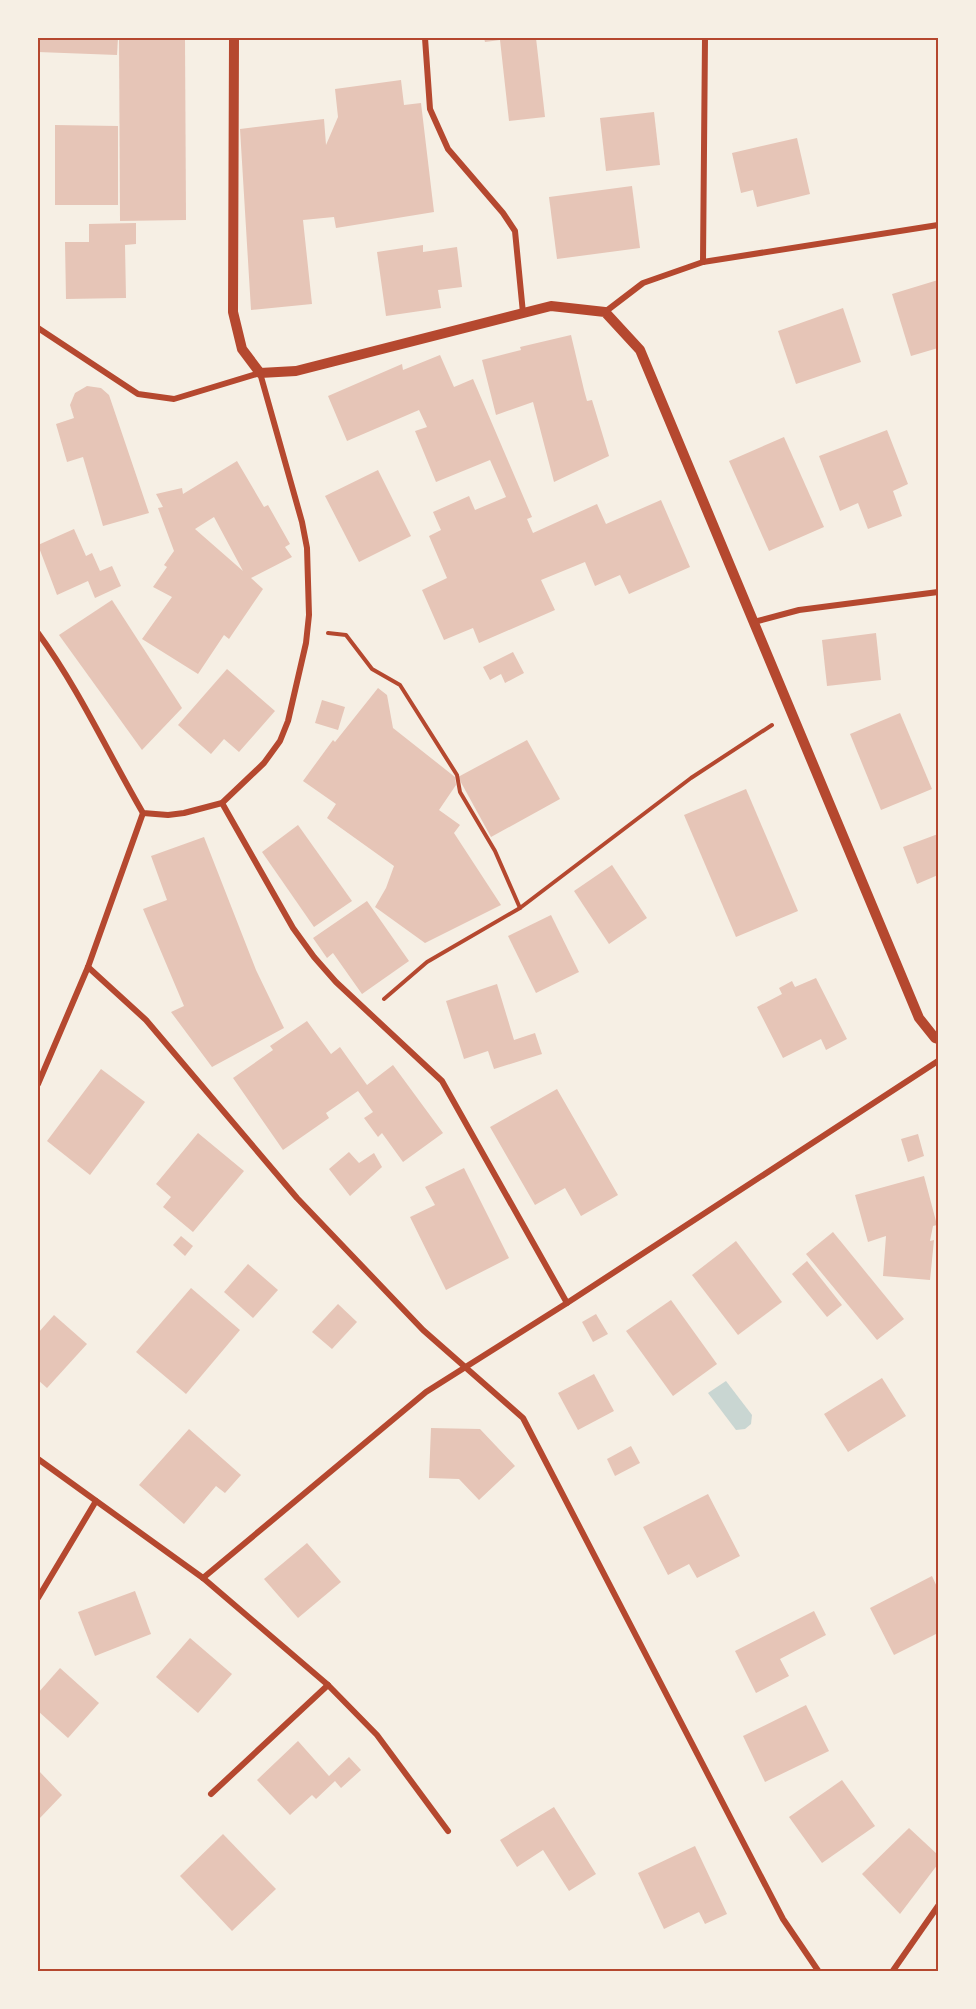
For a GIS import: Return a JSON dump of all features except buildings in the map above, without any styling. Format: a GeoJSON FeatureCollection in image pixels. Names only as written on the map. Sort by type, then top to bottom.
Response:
{"type":"FeatureCollection","features":[{"type":"Feature","properties":{"kind":"street"},"geometry":{"type":"LineString","coordinates":[[143,813],[168,815],[184,813],[222,803],[264,763],[280,741],[288,721],[306,643],[309,615],[307,549],[302,522],[260,373],[242,349],[233,312],[234,38]]}},
{"type":"Feature","properties":{"kind":"street"},"geometry":{"type":"LineString","coordinates":[[425,38],[430,109],[448,149],[503,213],[515,231],[523,314]]}},
{"type":"Feature","properties":{"kind":"street"},"geometry":{"type":"LineString","coordinates":[[703,262],[705,38]]}},
{"type":"Feature","properties":{"kind":"street"},"geometry":{"type":"LineString","coordinates":[[605,312],[643,283],[703,262],[939,225]]}},
{"type":"Feature","properties":{"kind":"street"},"geometry":{"type":"LineString","coordinates":[[38,328],[138,394],[174,399],[260,373],[296,371],[551,306],[605,312],[640,350],[919,1018],[935,1038],[939,1039]]}},
{"type":"Feature","properties":{"kind":"street"},"geometry":{"type":"LineString","coordinates":[[754,622],[799,610],[939,592]]}},
{"type":"Feature","properties":{"kind":"street"},"geometry":{"type":"LineString","coordinates":[[38,633],[94,723],[143,813]]}},
{"type":"Feature","properties":{"kind":"street"},"geometry":{"type":"LineString","coordinates":[[222,803],[293,928],[314,957],[336,982],[442,1081],[567,1303]]}},
{"type":"Feature","properties":{"kind":"street"},"geometry":{"type":"LineString","coordinates":[[38,1084],[88,967],[143,813]]}},
{"type":"Feature","properties":{"kind":"street"},"geometry":{"type":"LineString","coordinates":[[88,967],[146,1020],[297,1198],[423,1330],[523,1418],[783,1919],[819,1971]]}},
{"type":"Feature","properties":{"kind":"street"},"geometry":{"type":"LineString","coordinates":[[203,1578],[426,1392],[939,1061]]}},
{"type":"Feature","properties":{"kind":"street"},"geometry":{"type":"LineString","coordinates":[[38,1459],[203,1578],[328,1685],[377,1735],[448,1831]]}},
{"type":"Feature","properties":{"kind":"street"},"geometry":{"type":"LineString","coordinates":[[38,1598],[96,1501]]}},
{"type":"Feature","properties":{"kind":"street"},"geometry":{"type":"LineString","coordinates":[[211,1794],[328,1685]]}},
{"type":"Feature","properties":{"kind":"street"},"geometry":{"type":"LineString","coordinates":[[892,1971],[939,1906]]}},
{"type":"Feature","properties":{"kind":"path"},"geometry":{"type":"LineString","coordinates":[[336,634],[345,635],[372,669],[400,685],[456,775],[460,792],[495,851],[520,908]]}},
{"type":"Feature","properties":{"kind":"path"},"geometry":{"type":"LineString","coordinates":[[385,998],[427,962],[520,908],[692,778],[790,713]]}},
{"type":"Feature","properties":{"kind":"shaded area"},"geometry":{"type":"Polygon","coordinates":[[[726,1381],[752,1415],[751,1424],[745,1429],[736,1430],[708,1393],[726,1381]]]}}]}
